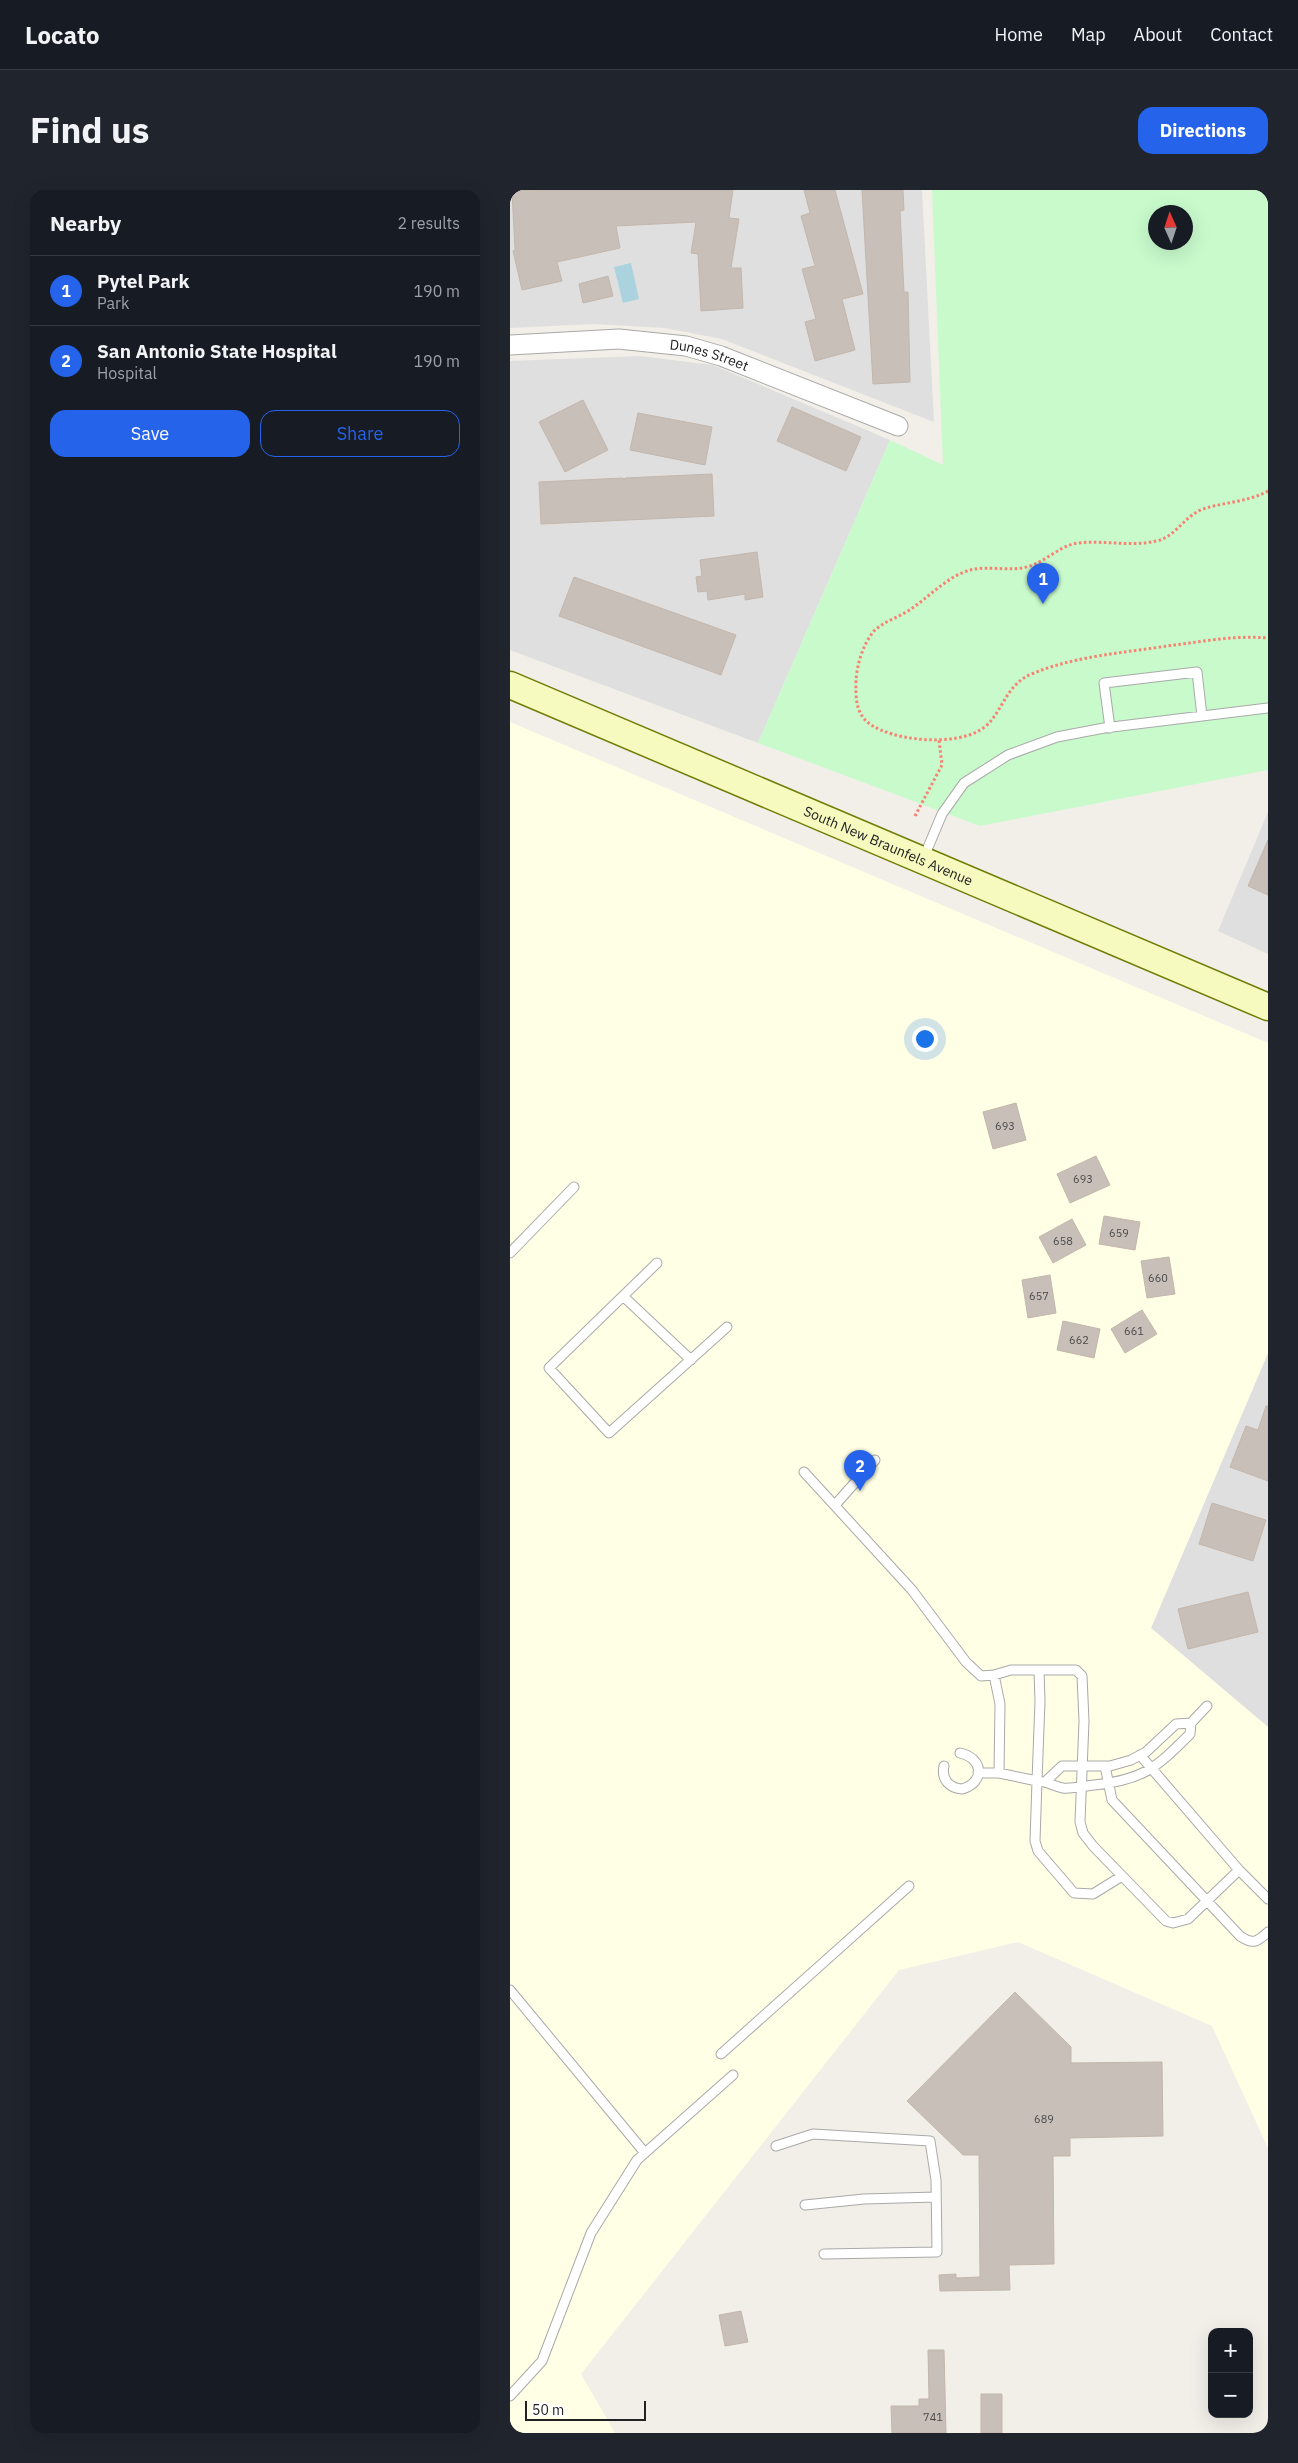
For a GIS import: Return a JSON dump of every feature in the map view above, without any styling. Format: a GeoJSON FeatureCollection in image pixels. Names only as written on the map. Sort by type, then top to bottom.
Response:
{"type":"FeatureCollection","features":[{"type":"Feature","properties":{"kind":"main road","name":"South New Braunfels Avenue"},"geometry":{"type":"LineString","coordinates":[[510,685],[1268,1007]]}},
{"type":"Feature","properties":{"kind":"street","name":"Dunes Street"},"geometry":{"type":"LineString","coordinates":[[510,345],[619,339],[686,346],[722,356],[898,426]]}},
{"type":"Feature","properties":{"kind":"lane"},"geometry":{"type":"LineString","coordinates":[[1110,728],[1104,683],[1196,672],[1202,716]]}},
{"type":"Feature","properties":{"kind":"lane"},"geometry":{"type":"LineString","coordinates":[[922,861],[942,814],[964,783],[1008,755],[1057,737],[1110,728],[1268,708]]}},
{"type":"Feature","properties":{"kind":"lane"},"geometry":{"type":"LineString","coordinates":[[510,1253],[574,1187]]}},
{"type":"Feature","properties":{"kind":"lane"},"geometry":{"type":"LineString","coordinates":[[657,1263],[549,1368],[609,1433],[727,1327]]}},
{"type":"Feature","properties":{"kind":"lane"},"geometry":{"type":"LineString","coordinates":[[623,1296],[691,1360]]}},
{"type":"Feature","properties":{"kind":"lane"},"geometry":{"type":"LineString","coordinates":[[835,1506],[875,1460]]}},
{"type":"Feature","properties":{"kind":"lane"},"geometry":{"type":"LineString","coordinates":[[804,1472],[912,1590],[966,1662],[981,1676],[994,1676],[1011,1670],[1076,1670],[1082,1676],[1083,1786],[1080,1822],[1083,1833],[1166,1921],[1173,1923],[1188,1920],[1239,1870]]}},
{"type":"Feature","properties":{"kind":"lane"},"geometry":{"type":"LineString","coordinates":[[1039,1670],[1041,1781],[1035,1841],[1038,1852],[1074,1893],[1083,1895],[1093,1894],[1122,1876]]}},
{"type":"Feature","properties":{"kind":"lane"},"geometry":{"type":"LineString","coordinates":[[994,1676],[1000,1704],[999,1772]]}},
{"type":"Feature","properties":{"kind":"lane"},"geometry":{"type":"LineString","coordinates":[[1041,1781],[1062,1766],[1105,1766],[1131,1760],[1140,1755],[1176,1724],[1191,1722],[1207,1706]]}},
{"type":"Feature","properties":{"kind":"lane"},"geometry":{"type":"LineString","coordinates":[[978,1773],[999,1772],[1063,1788],[1107,1784],[1131,1779],[1151,1769],[1190,1734],[1191,1722]]}},
{"type":"Feature","properties":{"kind":"lane"},"geometry":{"type":"LineString","coordinates":[[944,1766],[943,1776],[946,1782],[956,1788],[968,1787],[973,1784],[978,1773],[972,1757],[960,1753]]}},
{"type":"Feature","properties":{"kind":"lane"},"geometry":{"type":"LineString","coordinates":[[1140,1755],[1239,1870],[1268,1899]]}},
{"type":"Feature","properties":{"kind":"lane"},"geometry":{"type":"LineString","coordinates":[[1105,1766],[1107,1784],[1112,1800],[1206,1902],[1249,1943],[1256,1942],[1268,1932]]}},
{"type":"Feature","properties":{"kind":"lane"},"geometry":{"type":"LineString","coordinates":[[720,2054],[908,1886]]}},
{"type":"Feature","properties":{"kind":"lane"},"geometry":{"type":"LineString","coordinates":[[510,1990],[645,2153]]}},
{"type":"Feature","properties":{"kind":"lane"},"geometry":{"type":"LineString","coordinates":[[510,2396],[542,2361],[591,2233],[637,2160],[733,2075]]}},
{"type":"Feature","properties":{"kind":"lane"},"geometry":{"type":"LineString","coordinates":[[776,2146],[814,2134],[930,2141],[936,2180],[937,2252],[824,2254]]}},
{"type":"Feature","properties":{"kind":"lane"},"geometry":{"type":"LineString","coordinates":[[805,2204],[864,2199],[936,2197]]}},
{"type":"Feature","properties":{"kind":"path"},"geometry":{"type":"LineString","coordinates":[[1268,491],[1249,499],[1201,510],[1168,538],[1137,544],[1078,543],[1030,566],[969,570],[955,576],[911,609],[875,630],[862,651],[857,674],[856,702],[858,712],[868,722],[892,734],[939,740],[956,739],[988,724],[1011,688],[1023,677],[1044,669],[1079,658],[1213,640],[1254,636],[1268,638]]}},
{"type":"Feature","properties":{"kind":"path"},"geometry":{"type":"LineString","coordinates":[[915,816],[942,765],[939,740]]}},
{"type":"Feature","properties":{"kind":"shaded area"},"geometry":{"type":"Polygon","coordinates":[[[510,190],[922,190],[934,422],[722,339],[665,328],[594,324],[510,328],[510,190]]]}},
{"type":"Feature","properties":{"kind":"shaded area"},"geometry":{"type":"Polygon","coordinates":[[[640,356],[713,365],[890,440],[758,743],[510,650],[510,361],[640,356]]]}},
{"type":"Feature","properties":{"kind":"shaded area"},"geometry":{"type":"Polygon","coordinates":[[[510,722],[1268,1043],[1268,1353],[1151,1628],[1268,1727],[1268,2148],[1212,2026],[1018,1942],[899,1970],[581,2374],[615,2433],[510,2433],[510,722]]]}},
{"type":"Feature","properties":{"kind":"shaded area"},"geometry":{"type":"Polygon","coordinates":[[[1268,812],[1268,954],[1218,931],[1268,812]]]}},
{"type":"Feature","properties":{"kind":"shaded area"},"geometry":{"type":"Polygon","coordinates":[[[1268,1353],[1268,1727],[1151,1628],[1268,1353]]]}},
{"type":"Feature","properties":{"kind":"green space"},"geometry":{"type":"Polygon","coordinates":[[[932,190],[1268,190],[1268,770],[980,826],[758,743],[890,440],[943,465],[932,190]]]}},
{"type":"Feature","properties":{"kind":"water"},"geometry":{"type":"Polygon","coordinates":[[[631,263],[639,299],[623,303],[614,267],[631,263]]]}},
{"type":"Feature","properties":{"kind":"building"},"geometry":{"type":"Polygon","coordinates":[[[733,190],[729,218],[739,219],[731,268],[741,268],[743,308],[701,311],[698,254],[691,253],[696,222],[616,226],[620,248],[557,262],[562,281],[522,290],[513,251],[515,250],[512,191],[733,190]]]}},
{"type":"Feature","properties":{"kind":"building"},"geometry":{"type":"Polygon","coordinates":[[[804,190],[835,190],[863,294],[842,299],[855,350],[815,361],[805,322],[816,319],[802,269],[815,266],[801,216],[810,213],[804,190]]]}},
{"type":"Feature","properties":{"kind":"building"},"geometry":{"type":"Polygon","coordinates":[[[862,190],[903,190],[904,210],[900,211],[904,292],[908,292],[910,382],[873,384],[862,190]]]}},
{"type":"Feature","properties":{"kind":"building"},"geometry":{"type":"Polygon","coordinates":[[[608,276],[613,296],[583,303],[579,284],[608,276]]]}},
{"type":"Feature","properties":{"kind":"building"},"geometry":{"type":"Polygon","coordinates":[[[583,400],[608,450],[565,472],[539,422],[583,400]]]}},
{"type":"Feature","properties":{"kind":"building"},"geometry":{"type":"Polygon","coordinates":[[[792,407],[861,437],[846,471],[777,441],[792,407]]]}},
{"type":"Feature","properties":{"kind":"building"},"geometry":{"type":"Polygon","coordinates":[[[638,413],[712,427],[705,465],[630,450],[638,413]]]}},
{"type":"Feature","properties":{"kind":"building"},"geometry":{"type":"Polygon","coordinates":[[[712,474],[714,516],[541,524],[539,482],[623,478],[624,481],[625,478],[712,474]]]}},
{"type":"Feature","properties":{"kind":"building"},"geometry":{"type":"Polygon","coordinates":[[[757,552],[763,597],[745,600],[745,594],[708,600],[707,591],[698,592],[696,577],[702,576],[700,560],[757,552]]]}},
{"type":"Feature","properties":{"kind":"building"},"geometry":{"type":"Polygon","coordinates":[[[574,577],[736,635],[721,675],[559,616],[574,577]]]}},
{"type":"Feature","properties":{"kind":"building"},"geometry":{"type":"Polygon","coordinates":[[[1268,840],[1268,895],[1248,886],[1268,840]]]}},
{"type":"Feature","properties":{"kind":"building"},"geometry":{"type":"Polygon","coordinates":[[[1016,1103],[1026,1140],[993,1149],[983,1112],[1016,1103]]]}},
{"type":"Feature","properties":{"kind":"building"},"geometry":{"type":"Polygon","coordinates":[[[1096,1156],[1110,1185],[1070,1203],[1057,1174],[1096,1156]]]}},
{"type":"Feature","properties":{"kind":"building"},"geometry":{"type":"Polygon","coordinates":[[[1104,1216],[1140,1222],[1135,1250],[1099,1244],[1104,1216]]]}},
{"type":"Feature","properties":{"kind":"building"},"geometry":{"type":"Polygon","coordinates":[[[1072,1219],[1086,1245],[1053,1263],[1039,1237],[1072,1219]]]}},
{"type":"Feature","properties":{"kind":"building"},"geometry":{"type":"Polygon","coordinates":[[[1169,1257],[1175,1294],[1147,1298],[1141,1261],[1169,1257]]]}},
{"type":"Feature","properties":{"kind":"building"},"geometry":{"type":"Polygon","coordinates":[[[1050,1275],[1056,1313],[1028,1318],[1022,1280],[1050,1275]]]}},
{"type":"Feature","properties":{"kind":"building"},"geometry":{"type":"Polygon","coordinates":[[[1142,1310],[1157,1334],[1125,1353],[1111,1329],[1142,1310]]]}},
{"type":"Feature","properties":{"kind":"building"},"geometry":{"type":"Polygon","coordinates":[[[1063,1321],[1100,1329],[1094,1358],[1057,1350],[1063,1321]]]}},
{"type":"Feature","properties":{"kind":"building"},"geometry":{"type":"Polygon","coordinates":[[[1266,1406],[1268,1406],[1268,1481],[1230,1467],[1246,1426],[1258,1430],[1266,1406]]]}},
{"type":"Feature","properties":{"kind":"building"},"geometry":{"type":"Polygon","coordinates":[[[1212,1503],[1266,1520],[1253,1561],[1199,1544],[1212,1503]]]}},
{"type":"Feature","properties":{"kind":"building"},"geometry":{"type":"Polygon","coordinates":[[[1248,1592],[1258,1632],[1188,1649],[1178,1609],[1248,1592]]]}},
{"type":"Feature","properties":{"kind":"building"},"geometry":{"type":"Polygon","coordinates":[[[1015,1992],[1071,2047],[1071,2063],[1162,2062],[1163,2136],[1070,2138],[1070,2156],[1053,2156],[1054,2264],[1009,2265],[1010,2290],[940,2291],[939,2275],[956,2274],[956,2278],[980,2277],[979,2155],[963,2155],[907,2101],[1015,1992]]]}},
{"type":"Feature","properties":{"kind":"building"},"geometry":{"type":"Polygon","coordinates":[[[741,2311],[748,2342],[725,2346],[719,2315],[741,2311]]]}},
{"type":"Feature","properties":{"kind":"building"},"geometry":{"type":"Polygon","coordinates":[[[928,2350],[944,2350],[946,2433],[892,2433],[891,2406],[919,2406],[919,2399],[929,2399],[928,2350]]]}},
{"type":"Feature","properties":{"kind":"building"},"geometry":{"type":"Polygon","coordinates":[[[981,2394],[1002,2394],[1002,2433],[981,2433],[981,2394]]]}},
{"type":"Feature","properties":{"kind":"place","name":"Pytel Park"},"geometry":{"type":"Point","coordinates":[1043,604]}},
{"type":"Feature","properties":{"kind":"place","name":"San Antonio State Hospital"},"geometry":{"type":"Point","coordinates":[860,1491]}}]}
